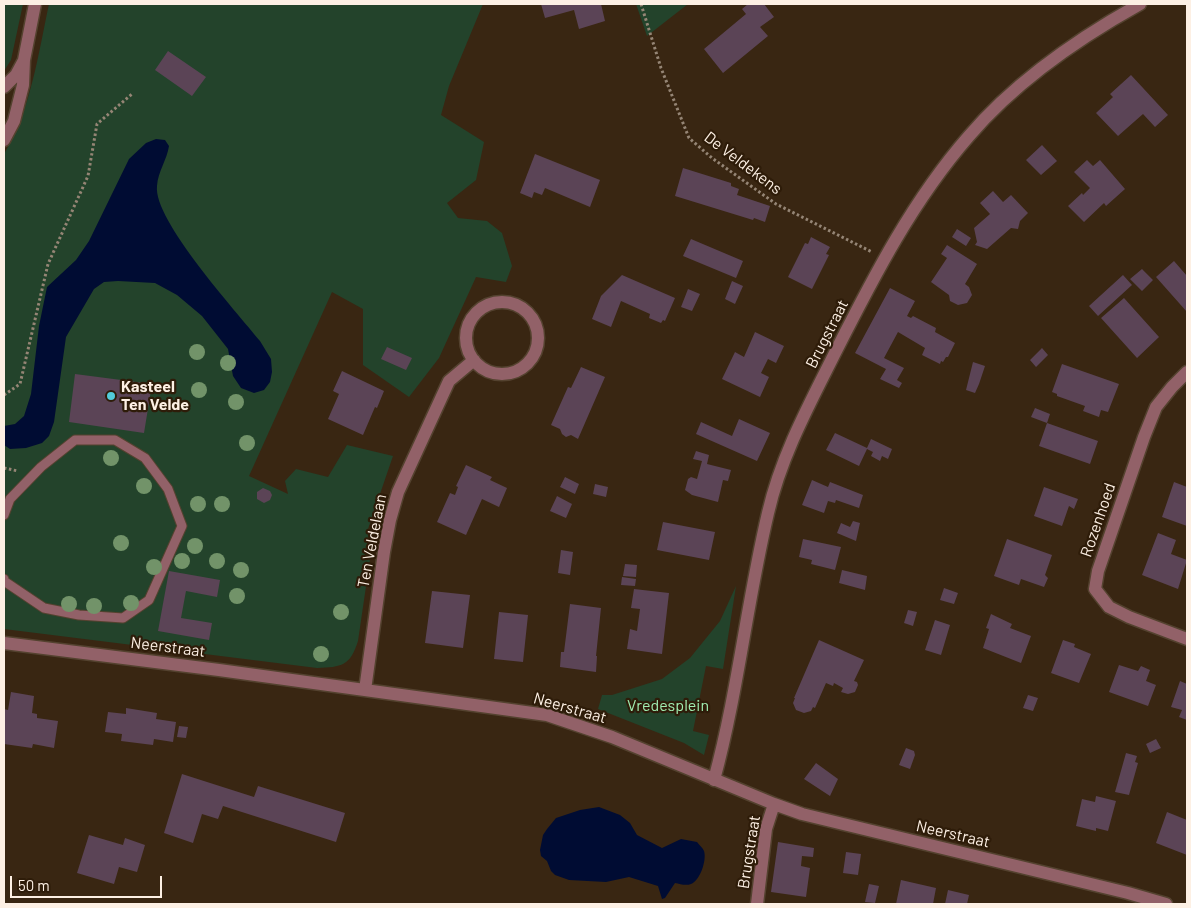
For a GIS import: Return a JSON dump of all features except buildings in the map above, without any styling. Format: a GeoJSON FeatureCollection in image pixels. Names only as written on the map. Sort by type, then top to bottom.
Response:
{"type":"FeatureCollection","features":[{"type":"Feature","properties":{"kind":"street"},"geometry":{"type":"LineString","coordinates":[[4,140],[14,121],[24,85],[24,60],[35,4]]}},
{"type":"Feature","properties":{"kind":"street","name":"Brugstraat"},"geometry":{"type":"LineString","coordinates":[[714,780],[725,740],[768,511],[796,434],[884,258],[938,174],[970,134],[1006,99],[1049,63],[1100,26],[1140,4]]}},
{"type":"Feature","properties":{"kind":"street"},"geometry":{"type":"LineString","coordinates":[[4,86],[16,75],[24,60]]}},
{"type":"Feature","properties":{"kind":"street"},"geometry":{"type":"LineString","coordinates":[[509,303],[521,307],[533,318],[538,330],[538,342],[533,357],[524,367],[513,372],[501,374],[488,371],[474,360],[468,348],[466,336],[469,324],[485,306],[509,303]]}},
{"type":"Feature","properties":{"kind":"street","name":"Ten Veldelaan"},"geometry":{"type":"LineString","coordinates":[[365,690],[384,552],[398,492],[449,381],[474,360]]}},
{"type":"Feature","properties":{"kind":"street","name":"Rozenhoed"},"geometry":{"type":"LineString","coordinates":[[1187,372],[1172,387],[1156,408],[1144,437],[1098,571],[1095,589],[1109,607],[1129,617],[1187,639]]}},
{"type":"Feature","properties":{"kind":"street","name":"Neerstraat"},"geometry":{"type":"LineString","coordinates":[[4,644],[101,654],[547,715],[612,737],[714,780],[802,814],[1128,893],[1166,904]]}},
{"type":"Feature","properties":{"kind":"street","name":"Brugstraat"},"geometry":{"type":"LineString","coordinates":[[757,904],[766,829],[774,804]]}},
{"type":"Feature","properties":{"kind":"lane"},"geometry":{"type":"LineString","coordinates":[[4,515],[10,499],[41,467],[74,440],[115,440],[145,458],[168,489],[182,526],[149,600],[123,618],[79,615],[44,608],[4,581],[4,579]]}},
{"type":"Feature","properties":{"kind":"path","name":"De Veldekens"},"geometry":{"type":"LineString","coordinates":[[641,4],[660,68],[689,138],[712,158],[776,204],[884,258]]}},
{"type":"Feature","properties":{"kind":"path"},"geometry":{"type":"LineString","coordinates":[[4,395],[20,384],[48,264],[88,176],[97,124],[132,94]]}},
{"type":"Feature","properties":{"kind":"green space"},"geometry":{"type":"Polygon","coordinates":[[[4,4],[23,4],[11,60],[4,71],[4,4]]]}},
{"type":"Feature","properties":{"kind":"green space"},"geometry":{"type":"Polygon","coordinates":[[[49,4],[483,4],[449,86],[441,115],[484,142],[476,180],[447,203],[458,218],[487,221],[502,233],[512,266],[506,282],[476,277],[439,358],[409,397],[363,365],[363,309],[332,292],[249,476],[288,494],[285,481],[296,469],[328,477],[347,445],[393,456],[368,529],[374,532],[358,641],[352,656],[344,664],[317,668],[4,629],[4,154],[21,119],[27,100],[49,4]]]}},
{"type":"Feature","properties":{"kind":"green space"},"geometry":{"type":"Polygon","coordinates":[[[636,4],[688,4],[647,36],[636,4]]]}},
{"type":"Feature","properties":{"kind":"green space","name":"Vredesplein"},"geometry":{"type":"Polygon","coordinates":[[[736,586],[723,669],[706,666],[693,731],[709,735],[704,755],[684,743],[598,709],[602,695],[612,695],[662,679],[690,658],[720,621],[736,586]]]}},
{"type":"Feature","properties":{"kind":"water"},"geometry":{"type":"Polygon","coordinates":[[[156,139],[165,140],[169,146],[157,186],[159,201],[168,220],[198,265],[260,341],[271,359],[272,372],[270,382],[264,390],[254,393],[241,388],[233,376],[228,349],[202,316],[177,295],[155,283],[104,282],[94,289],[66,337],[54,422],[49,436],[42,443],[26,448],[10,449],[4,445],[4,426],[15,424],[24,416],[31,394],[39,326],[47,287],[76,260],[89,241],[129,159],[146,143],[156,139]]]}},
{"type":"Feature","properties":{"kind":"water"},"geometry":{"type":"Polygon","coordinates":[[[599,807],[620,815],[630,823],[637,835],[662,848],[681,839],[697,842],[703,850],[705,860],[697,879],[689,885],[675,883],[665,898],[662,899],[658,886],[629,877],[606,882],[569,880],[555,875],[547,861],[541,856],[540,850],[543,835],[556,818],[580,810],[599,807]]]}},
{"type":"Feature","properties":{"kind":"place","name":"Kasteel Ten Velde"},"geometry":{"type":"Point","coordinates":[111,396]}}]}
